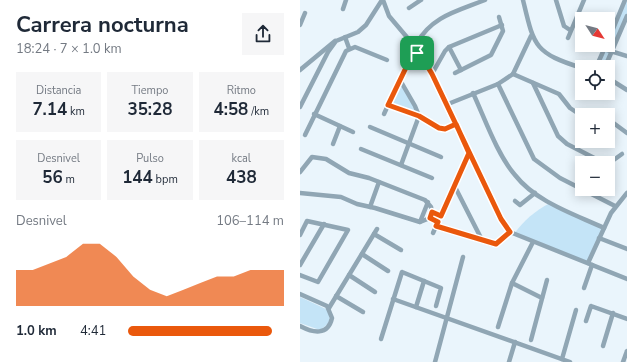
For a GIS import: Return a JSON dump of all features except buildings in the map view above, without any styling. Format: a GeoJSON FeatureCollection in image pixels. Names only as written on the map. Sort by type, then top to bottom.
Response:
{"type":"FeatureCollection","features":[{"type":"Feature","properties":{"kind":"street"},"geometry":{"type":"LineString","coordinates":[[343,9],[346,0]]}},
{"type":"Feature","properties":{"kind":"street"},"geometry":{"type":"LineString","coordinates":[[300,70],[326,47],[366,25],[383,0]]}},
{"type":"Feature","properties":{"kind":"street"},"geometry":{"type":"LineString","coordinates":[[383,0],[389,16],[411,42],[417,43]]}},
{"type":"Feature","properties":{"kind":"street"},"geometry":{"type":"LineString","coordinates":[[409,8],[413,2],[421,0]]}},
{"type":"Feature","properties":{"kind":"street"},"geometry":{"type":"LineString","coordinates":[[417,43],[423,33],[436,20],[485,0]]}},
{"type":"Feature","properties":{"kind":"street"},"geometry":{"type":"LineString","coordinates":[[523,0],[532,36],[540,49],[559,61],[575,66]]}},
{"type":"Feature","properties":{"kind":"street"},"geometry":{"type":"LineString","coordinates":[[556,0],[564,26],[570,30]]}},
{"type":"Feature","properties":{"kind":"street"},"geometry":{"type":"LineString","coordinates":[[568,38],[570,30],[584,0]]}},
{"type":"Feature","properties":{"kind":"street"},"geometry":{"type":"LineString","coordinates":[[615,24],[625,0]]}},
{"type":"Feature","properties":{"kind":"street"},"geometry":{"type":"LineString","coordinates":[[300,25],[305,13]]}},
{"type":"Feature","properties":{"kind":"street"},"geometry":{"type":"LineString","coordinates":[[615,45],[627,16]]}},
{"type":"Feature","properties":{"kind":"street"},"geometry":{"type":"LineString","coordinates":[[455,72],[491,55],[503,33],[500,17]]}},
{"type":"Feature","properties":{"kind":"street"},"geometry":{"type":"LineString","coordinates":[[432,74],[445,51],[449,47],[502,25]]}},
{"type":"Feature","properties":{"kind":"street"},"geometry":{"type":"LineString","coordinates":[[448,104],[498,84],[513,74],[532,36]]}},
{"type":"Feature","properties":{"kind":"street"},"geometry":{"type":"LineString","coordinates":[[343,38],[350,48],[387,60]]}},
{"type":"Feature","properties":{"kind":"street"},"geometry":{"type":"LineString","coordinates":[[300,106],[328,52],[343,38]]}},
{"type":"Feature","properties":{"kind":"street"},"geometry":{"type":"LineString","coordinates":[[411,42],[410,47],[414,51],[419,52]]}},
{"type":"Feature","properties":{"kind":"street"},"geometry":{"type":"LineString","coordinates":[[417,43],[420,48],[419,52],[448,104],[469,153],[501,219],[510,232],[627,279]]}},
{"type":"Feature","properties":{"kind":"street"},"geometry":{"type":"LineString","coordinates":[[449,47],[461,70]]}},
{"type":"Feature","properties":{"kind":"street"},"geometry":{"type":"LineString","coordinates":[[305,135],[346,51],[350,48]]}},
{"type":"Feature","properties":{"kind":"street"},"geometry":{"type":"LineString","coordinates":[[384,114],[414,51]]}},
{"type":"Feature","properties":{"kind":"street"},"geometry":{"type":"LineString","coordinates":[[608,60],[612,52],[627,56]]}},
{"type":"Feature","properties":{"kind":"street"},"geometry":{"type":"LineString","coordinates":[[513,74],[558,94],[570,108],[575,111]]}},
{"type":"Feature","properties":{"kind":"street"},"geometry":{"type":"LineString","coordinates":[[400,80],[419,116],[401,165]]}},
{"type":"Feature","properties":{"kind":"street"},"geometry":{"type":"LineString","coordinates":[[615,82],[627,90]]}},
{"type":"Feature","properties":{"kind":"street"},"geometry":{"type":"LineString","coordinates":[[533,83],[558,136],[567,144],[590,156]]}},
{"type":"Feature","properties":{"kind":"street"},"geometry":{"type":"LineString","coordinates":[[498,84],[534,159],[560,178],[615,206]]}},
{"type":"Feature","properties":{"kind":"street"},"geometry":{"type":"LineString","coordinates":[[473,93],[506,163],[515,176],[535,193],[550,203],[604,228]]}},
{"type":"Feature","properties":{"kind":"street"},"geometry":{"type":"LineString","coordinates":[[388,105],[419,116],[439,128],[445,129],[456,124]]}},
{"type":"Feature","properties":{"kind":"street"},"geometry":{"type":"LineString","coordinates":[[314,114],[353,132]]}},
{"type":"Feature","properties":{"kind":"street"},"geometry":{"type":"LineString","coordinates":[[615,124],[627,133]]}},
{"type":"Feature","properties":{"kind":"street"},"geometry":{"type":"LineString","coordinates":[[333,144],[340,126]]}},
{"type":"Feature","properties":{"kind":"street"},"geometry":{"type":"LineString","coordinates":[[370,127],[441,157]]}},
{"type":"Feature","properties":{"kind":"street"},"geometry":{"type":"LineString","coordinates":[[361,149],[432,178]]}},
{"type":"Feature","properties":{"kind":"street"},"geometry":{"type":"LineString","coordinates":[[433,233],[469,153]]}},
{"type":"Feature","properties":{"kind":"street"},"geometry":{"type":"LineString","coordinates":[[615,159],[622,154]]}},
{"type":"Feature","properties":{"kind":"street"},"geometry":{"type":"LineString","coordinates":[[300,172],[309,159],[315,156],[326,159],[349,173],[379,182],[428,202],[432,212],[430,218],[420,222],[357,204],[335,196],[300,193]]}},
{"type":"Feature","properties":{"kind":"street"},"geometry":{"type":"LineString","coordinates":[[370,207],[379,182]]}},
{"type":"Feature","properties":{"kind":"street"},"geometry":{"type":"LineString","coordinates":[[454,185],[482,240]]}},
{"type":"Feature","properties":{"kind":"street"},"geometry":{"type":"LineString","coordinates":[[515,201],[520,206],[535,193]]}},
{"type":"Feature","properties":{"kind":"street"},"geometry":{"type":"LineString","coordinates":[[584,288],[590,264],[604,228],[615,206],[627,193]]}},
{"type":"Feature","properties":{"kind":"street"},"geometry":{"type":"LineString","coordinates":[[420,222],[428,202]]}},
{"type":"Feature","properties":{"kind":"street"},"geometry":{"type":"LineString","coordinates":[[432,212],[441,216]]}},
{"type":"Feature","properties":{"kind":"street"},"geometry":{"type":"LineString","coordinates":[[430,218],[437,224],[496,244],[510,232]]}},
{"type":"Feature","properties":{"kind":"street"},"geometry":{"type":"LineString","coordinates":[[300,235],[306,222],[347,229],[348,232],[318,282],[300,275]]}},
{"type":"Feature","properties":{"kind":"street"},"geometry":{"type":"LineString","coordinates":[[300,265],[324,224]]}},
{"type":"Feature","properties":{"kind":"street"},"geometry":{"type":"LineString","coordinates":[[329,308],[378,229]]}},
{"type":"Feature","properties":{"kind":"street"},"geometry":{"type":"LineString","coordinates":[[374,234],[401,250]]}},
{"type":"Feature","properties":{"kind":"street"},"geometry":{"type":"LineString","coordinates":[[600,238],[627,249]]}},
{"type":"Feature","properties":{"kind":"street"},"geometry":{"type":"LineString","coordinates":[[498,327],[512,283],[533,242]]}},
{"type":"Feature","properties":{"kind":"street"},"geometry":{"type":"LineString","coordinates":[[362,254],[388,271]]}},
{"type":"Feature","properties":{"kind":"street"},"geometry":{"type":"LineString","coordinates":[[435,362],[463,257]]}},
{"type":"Feature","properties":{"kind":"street"},"geometry":{"type":"LineString","coordinates":[[381,339],[392,299],[402,272],[442,289],[436,306]]}},
{"type":"Feature","properties":{"kind":"street"},"geometry":{"type":"LineString","coordinates":[[349,275],[375,292]]}},
{"type":"Feature","properties":{"kind":"street"},"geometry":{"type":"LineString","coordinates":[[531,340],[547,280]]}},
{"type":"Feature","properties":{"kind":"street"},"geometry":{"type":"LineString","coordinates":[[416,307],[424,281]]}},
{"type":"Feature","properties":{"kind":"street"},"geometry":{"type":"LineString","coordinates":[[512,283],[542,298]]}},
{"type":"Feature","properties":{"kind":"street"},"geometry":{"type":"LineString","coordinates":[[300,294],[329,308],[332,315],[331,322],[322,331],[315,332],[300,326]]}},
{"type":"Feature","properties":{"kind":"street"},"geometry":{"type":"LineString","coordinates":[[336,296],[363,312]]}},
{"type":"Feature","properties":{"kind":"street"},"geometry":{"type":"LineString","coordinates":[[392,299],[570,362]]}},
{"type":"Feature","properties":{"kind":"street"},"geometry":{"type":"LineString","coordinates":[[586,321],[591,306],[627,319]]}},
{"type":"Feature","properties":{"kind":"street"},"geometry":{"type":"LineString","coordinates":[[562,359],[576,310]]}},
{"type":"Feature","properties":{"kind":"street"},"geometry":{"type":"LineString","coordinates":[[603,346],[613,313]]}},
{"type":"Feature","properties":{"kind":"street"},"geometry":{"type":"LineString","coordinates":[[509,362],[515,342]]}},
{"type":"Feature","properties":{"kind":"street"},"geometry":{"type":"LineString","coordinates":[[623,362],[627,351]]}},
{"type":"Feature","properties":{"kind":"shaded area"},"geometry":{"type":"Polygon","coordinates":[[[627,0],[627,16],[615,44],[615,26],[627,0]]]}},
{"type":"Feature","properties":{"kind":"shaded area"},"geometry":{"type":"Polygon","coordinates":[[[604,52],[611,52],[608,60],[598,60],[604,52]]]}},
{"type":"Feature","properties":{"kind":"shaded area"},"geometry":{"type":"Polygon","coordinates":[[[400,80],[419,116],[388,105],[400,80]]]}},
{"type":"Feature","properties":{"kind":"shaded area"},"geometry":{"type":"Polygon","coordinates":[[[550,203],[604,228],[588,263],[514,234],[530,216],[550,203]]]}},
{"type":"Feature","properties":{"kind":"shaded area"},"geometry":{"type":"Polygon","coordinates":[[[300,297],[328,310],[330,319],[326,326],[320,330],[300,323],[300,297]]]}},
{"type":"Feature","properties":{"kind":"route"},"geometry":{"type":"LineString","coordinates":[[417,53],[414,51],[388,105],[419,116],[439,128],[445,129],[456,124],[469,153],[441,216],[432,212],[430,218],[438,222],[436,226],[496,244],[510,232],[504,225],[469,153],[448,104],[419,52],[417,53]]}}]}
